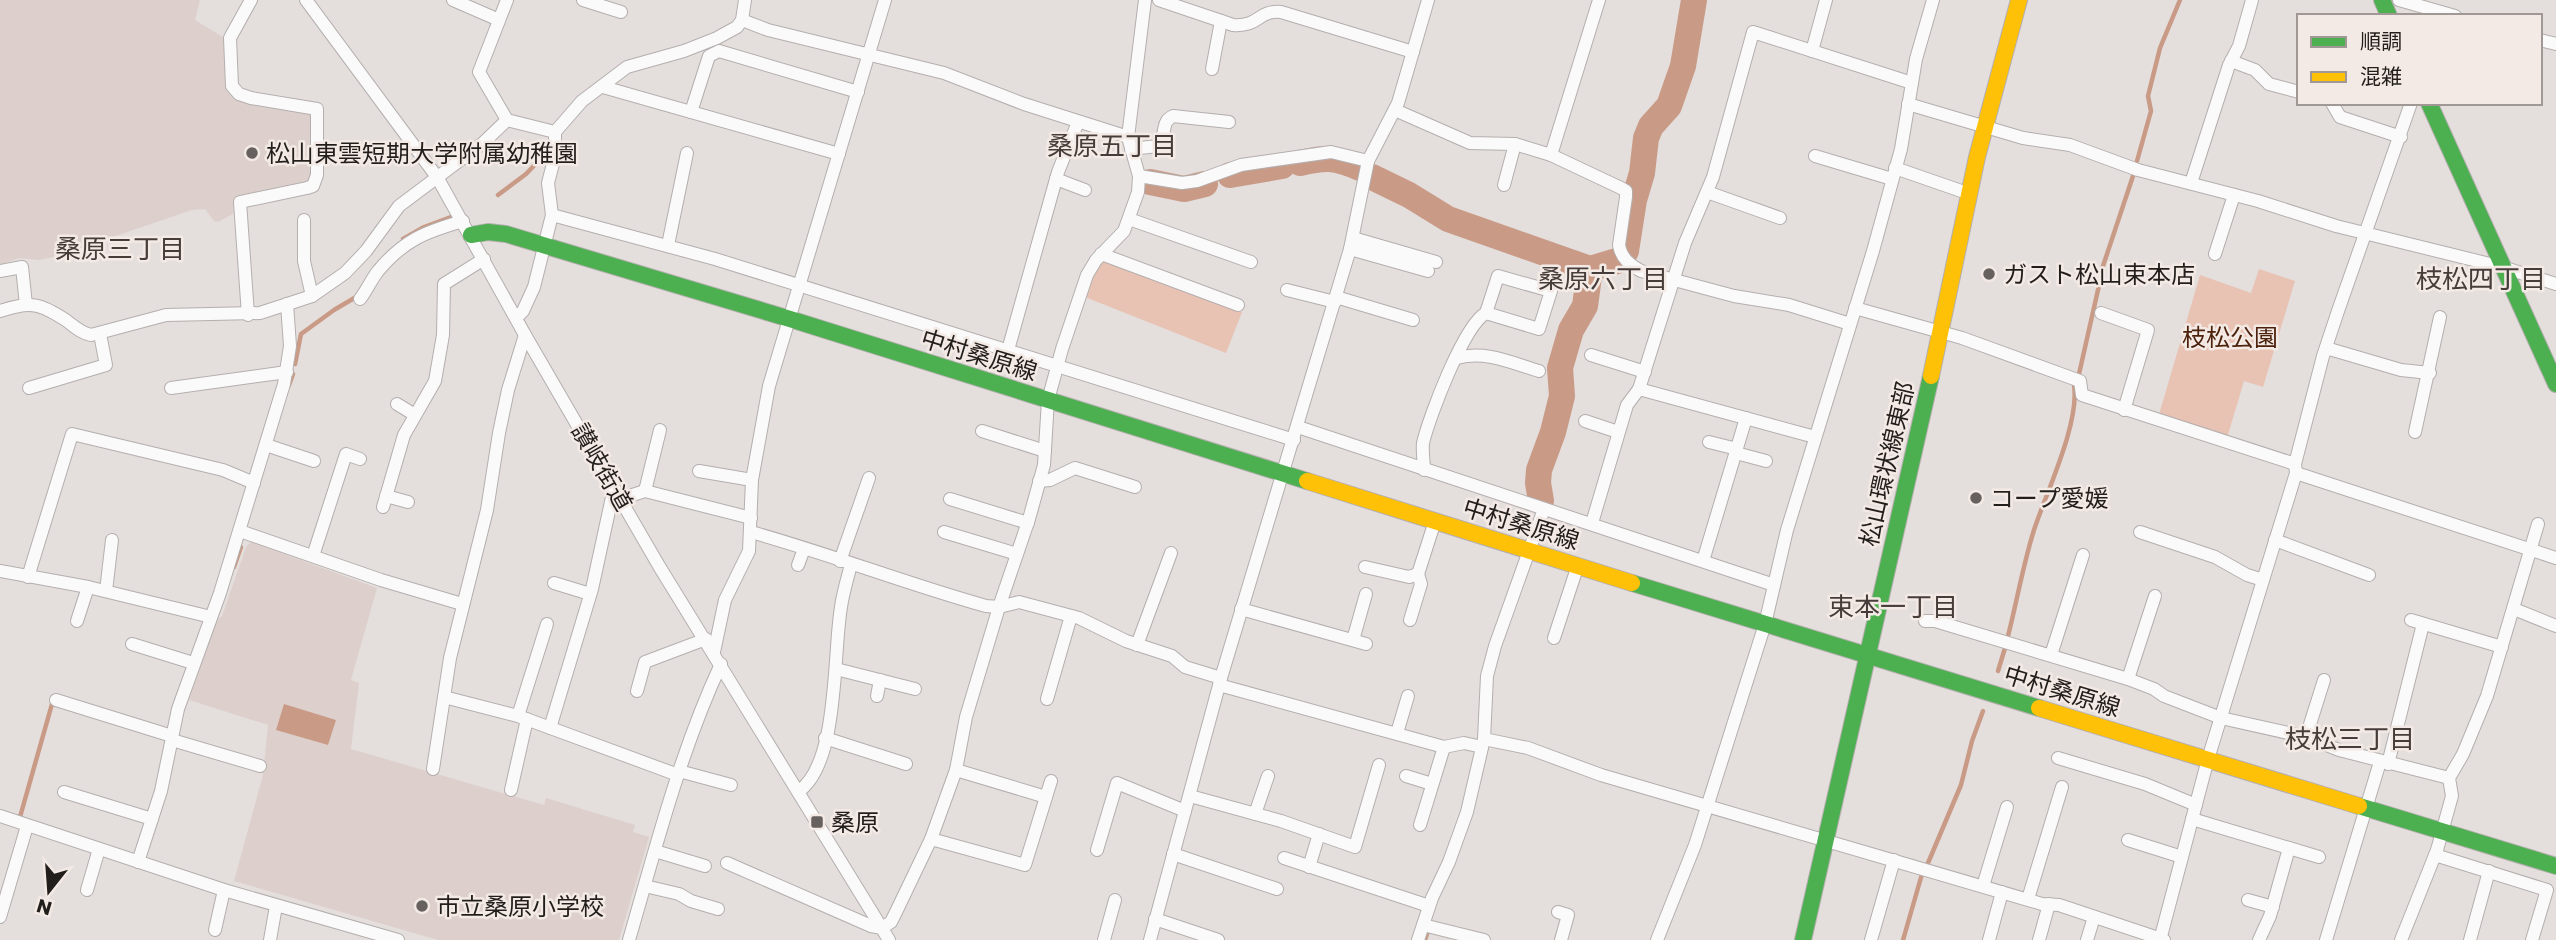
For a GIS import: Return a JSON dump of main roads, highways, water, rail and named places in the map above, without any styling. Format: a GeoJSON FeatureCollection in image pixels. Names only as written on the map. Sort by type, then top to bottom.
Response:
{"type":"FeatureCollection","features":[{"type":"Feature","properties":{"kind":"waterway"},"geometry":{"type":"LineString","coordinates":[[1626,251],[1634,200],[1642,173],[1646,138],[1651,126],[1669,106],[1683,66],[1694,0]]}},
{"type":"Feature","properties":{"kind":"waterway"},"geometry":{"type":"LineString","coordinates":[[2137,161],[2151,111],[2148,96],[2160,48],[2180,0]]}},
{"type":"Feature","properties":{"kind":"waterway"},"geometry":{"type":"LineString","coordinates":[[498,195],[526,174],[551,148]]}},
{"type":"Feature","properties":{"kind":"waterway"},"geometry":{"type":"LineString","coordinates":[[1300,163],[1330,159],[1360,168]]}},
{"type":"Feature","properties":{"kind":"waterway"},"geometry":{"type":"LineString","coordinates":[[1230,175],[1282,166]]}},
{"type":"Feature","properties":{"kind":"waterway"},"geometry":{"type":"LineString","coordinates":[[2101,272],[2134,173]]}},
{"type":"Feature","properties":{"kind":"waterway"},"geometry":{"type":"LineString","coordinates":[[1372,177],[1409,195],[1448,219],[1590,269],[1620,260]]}},
{"type":"Feature","properties":{"kind":"waterway"},"geometry":{"type":"LineString","coordinates":[[1150,182],[1184,189],[1205,184]]}},
{"type":"Feature","properties":{"kind":"waterway"},"geometry":{"type":"LineString","coordinates":[[403,239],[424,227],[451,217]]}},
{"type":"Feature","properties":{"kind":"waterway"},"geometry":{"type":"LineString","coordinates":[[1541,501],[1539,470],[1562,396],[1560,368],[1571,330],[1585,306],[1590,269]]}},
{"type":"Feature","properties":{"kind":"waterway"},"geometry":{"type":"LineString","coordinates":[[2079,374],[2100,281]]}},
{"type":"Feature","properties":{"kind":"waterway"},"geometry":{"type":"LineString","coordinates":[[295,364],[301,334],[356,297]]}},
{"type":"Feature","properties":{"kind":"waterway"},"geometry":{"type":"LineString","coordinates":[[289,385],[293,374]]}},
{"type":"Feature","properties":{"kind":"waterway"},"geometry":{"type":"LineString","coordinates":[[2008,636],[2034,530],[2067,438],[2072,418],[2074,385]]}},
{"type":"Feature","properties":{"kind":"waterway"},"geometry":{"type":"LineString","coordinates":[[234,567],[241,547]]}},
{"type":"Feature","properties":{"kind":"waterway"},"geometry":{"type":"LineString","coordinates":[[1998,671],[2005,648]]}},
{"type":"Feature","properties":{"kind":"waterway"},"geometry":{"type":"LineString","coordinates":[[20,817],[52,704]]}},
{"type":"Feature","properties":{"kind":"waterway"},"geometry":{"type":"LineString","coordinates":[[1928,863],[1961,785],[1983,711]]}},
{"type":"Feature","properties":{"kind":"waterway"},"geometry":{"type":"LineString","coordinates":[[1903,940],[1922,874]]}},
{"type":"Feature","properties":{"kind":"waterway"},"geometry":{"type":"LineString","coordinates":[[1425,940],[1428,931]]}},
{"type":"Feature","properties":{"kind":"place","name":"松山東雲短期大学附属幼稚園"},"geometry":{"type":"Point","coordinates":[252,153]}},
{"type":"Feature","properties":{"kind":"place","name":"ガスト松山束本店"},"geometry":{"type":"Point","coordinates":[1989,274]}},
{"type":"Feature","properties":{"kind":"place","name":"コープ愛媛"},"geometry":{"type":"Point","coordinates":[1976,498]}},
{"type":"Feature","properties":{"kind":"place","name":"桑原"},"geometry":{"type":"Point","coordinates":[817,822]}},
{"type":"Feature","properties":{"kind":"place","name":"市立桑原小学校"},"geometry":{"type":"Point","coordinates":[422,906]}},
{"type":"Feature","properties":{"kind":"district","name":"桑原五丁目"},"geometry":{"type":"Point","coordinates":[1112,146]}},
{"type":"Feature","properties":{"kind":"district","name":"桑原三丁目"},"geometry":{"type":"Point","coordinates":[120,249]}},
{"type":"Feature","properties":{"kind":"district","name":"桑原六丁目"},"geometry":{"type":"Point","coordinates":[1603,279]}},
{"type":"Feature","properties":{"kind":"district","name":"枝松四丁目"},"geometry":{"type":"Point","coordinates":[2481,279]}},
{"type":"Feature","properties":{"kind":"district","name":"束本一丁目"},"geometry":{"type":"Point","coordinates":[1893,607]}},
{"type":"Feature","properties":{"kind":"district","name":"枝松三丁目"},"geometry":{"type":"Point","coordinates":[2350,739]}},
{"type":"Feature","properties":{"kind":"park label","name":"枝松公園"},"geometry":{"type":"Point","coordinates":[2230,337]}}]}
